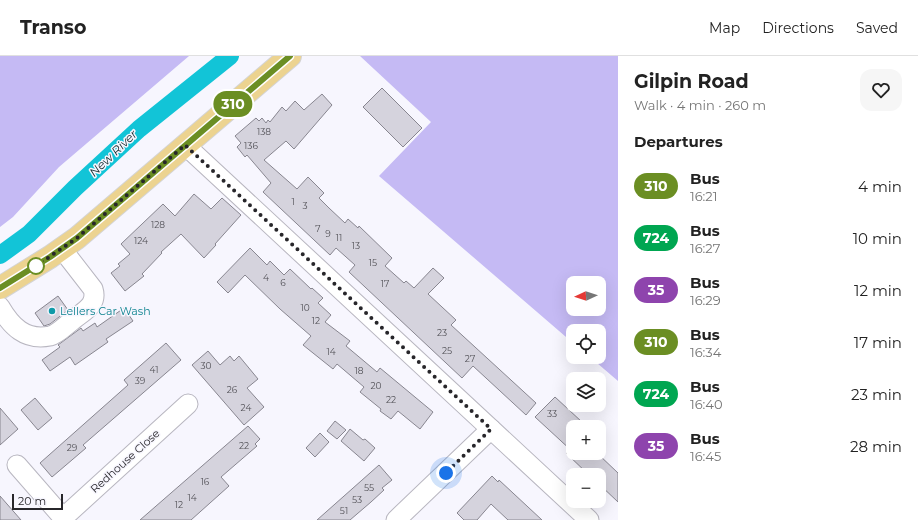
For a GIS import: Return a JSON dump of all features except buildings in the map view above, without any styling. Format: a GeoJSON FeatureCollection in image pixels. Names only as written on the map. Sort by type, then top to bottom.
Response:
{"type":"FeatureCollection","features":[{"type":"Feature","properties":{"kind":"main road"},"geometry":{"type":"LineString","coordinates":[[0,288],[62,249],[290,56]]}},
{"type":"Feature","properties":{"kind":"street"},"geometry":{"type":"LineString","coordinates":[[185,145],[588,520]]}},
{"type":"Feature","properties":{"kind":"street"},"geometry":{"type":"LineString","coordinates":[[0,307],[11,324],[18,330],[27,334],[51,336],[91,306],[95,296],[93,289],[62,249]]}},
{"type":"Feature","properties":{"kind":"street","name":"Redhouse Close"},"geometry":{"type":"LineString","coordinates":[[18,466],[64,519],[188,404]]}},
{"type":"Feature","properties":{"kind":"street"},"geometry":{"type":"LineString","coordinates":[[396,520],[491,429]]}},
{"type":"Feature","properties":{"kind":"shaded area"},"geometry":{"type":"Polygon","coordinates":[[[0,56],[189,56],[59,167],[13,217],[0,227],[0,56]]]}},
{"type":"Feature","properties":{"kind":"shaded area"},"geometry":{"type":"Polygon","coordinates":[[[360,56],[618,56],[618,381],[598,364],[606,364],[606,324],[566,324],[566,337],[379,176],[431,122],[360,56]]]}},
{"type":"Feature","properties":{"kind":"waterway","name":"New River"},"geometry":{"type":"LineString","coordinates":[[0,255],[29,234],[75,188],[139,129],[230,56]]}},
{"type":"Feature","properties":{"kind":"bus line","name":"310"},"geometry":{"type":"LineString","coordinates":[[0,288],[50,257],[77,238],[290,56]]}},
{"type":"Feature","properties":{"kind":"place","name":"Lellers Car Wash"},"geometry":{"type":"Point","coordinates":[52,311]}},
{"type":"Feature","properties":{"kind":"route"},"geometry":{"type":"LineString","coordinates":[[36,266],[77,238],[185,145],[491,429],[446,473]]}}]}
